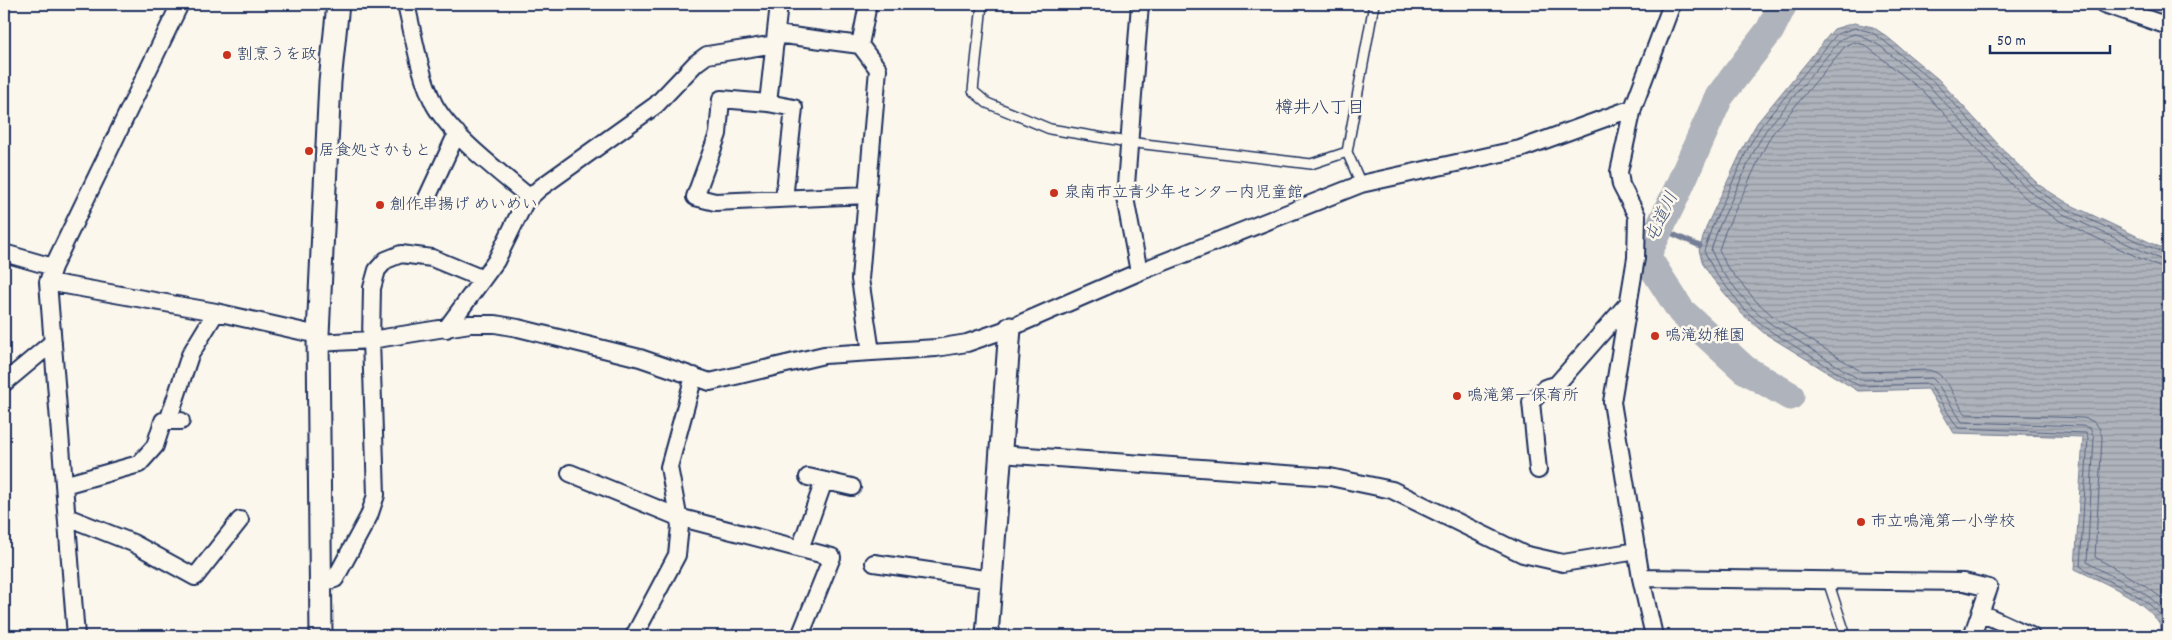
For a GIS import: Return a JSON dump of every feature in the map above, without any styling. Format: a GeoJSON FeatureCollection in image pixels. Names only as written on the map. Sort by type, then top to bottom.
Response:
{"type":"FeatureCollection","features":[{"type":"Feature","properties":{"kind":"street"},"geometry":{"type":"LineString","coordinates":[[76,636],[53,342],[51,275],[180,4]]}},
{"type":"Feature","properties":{"kind":"street"},"geometry":{"type":"LineString","coordinates":[[321,636],[318,339],[330,82],[338,4]]}},
{"type":"Feature","properties":{"kind":"street"},"geometry":{"type":"LineString","coordinates":[[406,4],[425,84],[435,106],[457,133],[530,198]]}},
{"type":"Feature","properties":{"kind":"street"},"geometry":{"type":"LineString","coordinates":[[768,103],[779,4]]}},
{"type":"Feature","properties":{"kind":"street"},"geometry":{"type":"LineString","coordinates":[[860,45],[868,4]]}},
{"type":"Feature","properties":{"kind":"street"},"geometry":{"type":"LineString","coordinates":[[1139,272],[1125,198],[1140,4]]}},
{"type":"Feature","properties":{"kind":"street"},"geometry":{"type":"LineString","coordinates":[[1654,636],[1641,578],[1612,402],[1636,258],[1637,216],[1620,185],[1619,172],[1633,108],[1672,4]]}},
{"type":"Feature","properties":{"kind":"street"},"geometry":{"type":"LineString","coordinates":[[2104,4],[2168,26]]}},
{"type":"Feature","properties":{"kind":"street"},"geometry":{"type":"LineString","coordinates":[[446,329],[496,261],[525,202],[540,188],[656,105],[696,63],[707,55],[775,39],[860,45],[878,68],[860,280],[872,352]]}},
{"type":"Feature","properties":{"kind":"street"},"geometry":{"type":"LineString","coordinates":[[784,199],[794,108],[768,103],[722,99],[718,134],[695,197],[715,202],[784,199],[867,195]]}},
{"type":"Feature","properties":{"kind":"street"},"geometry":{"type":"LineString","coordinates":[[4,253],[51,275],[216,312],[318,339],[371,340],[470,324],[518,328],[640,358],[710,382],[824,355],[936,348],[967,343],[1010,328],[1139,272],[1361,184],[1520,149],[1633,108]]}},
{"type":"Feature","properties":{"kind":"street"},"geometry":{"type":"LineString","coordinates":[[426,200],[457,133]]}},
{"type":"Feature","properties":{"kind":"street"},"geometry":{"type":"LineString","coordinates":[[321,583],[335,579],[370,516],[376,495],[371,340],[372,288],[376,270],[386,260],[401,254],[432,258],[483,279]]}},
{"type":"Feature","properties":{"kind":"street"},"geometry":{"type":"LineString","coordinates":[[1538,470],[1531,402],[1545,388],[1556,384],[1629,302]]}},
{"type":"Feature","properties":{"kind":"street"},"geometry":{"type":"LineString","coordinates":[[64,485],[139,464],[155,446],[162,421],[175,421],[190,355],[216,312]]}},
{"type":"Feature","properties":{"kind":"street"},"geometry":{"type":"LineString","coordinates":[[987,636],[1010,328]]}},
{"type":"Feature","properties":{"kind":"street"},"geometry":{"type":"LineString","coordinates":[[4,382],[53,342]]}},
{"type":"Feature","properties":{"kind":"street"},"geometry":{"type":"LineString","coordinates":[[634,636],[677,555],[680,526],[669,466],[694,376]]}},
{"type":"Feature","properties":{"kind":"street"},"geometry":{"type":"LineString","coordinates":[[1000,454],[1330,477],[1392,490],[1523,554],[1563,562],[1637,551]]}},
{"type":"Feature","properties":{"kind":"street"},"geometry":{"type":"LineString","coordinates":[[570,473],[678,517],[832,557],[800,636]]}},
{"type":"Feature","properties":{"kind":"street"},"geometry":{"type":"LineString","coordinates":[[808,477],[852,487]]}},
{"type":"Feature","properties":{"kind":"street"},"geometry":{"type":"LineString","coordinates":[[800,549],[824,480]]}},
{"type":"Feature","properties":{"kind":"street"},"geometry":{"type":"LineString","coordinates":[[67,518],[133,543],[195,576],[240,520]]}},
{"type":"Feature","properties":{"kind":"street"},"geometry":{"type":"LineString","coordinates":[[874,563],[991,580]]}},
{"type":"Feature","properties":{"kind":"street"},"geometry":{"type":"LineString","coordinates":[[1641,578],[1964,582],[1989,588],[1972,636]]}},
{"type":"Feature","properties":{"kind":"street"},"geometry":{"type":"LineString","coordinates":[[1981,613],[2031,636]]}},
{"type":"Feature","properties":{"kind":"lane"},"geometry":{"type":"LineString","coordinates":[[982,4],[973,91],[986,103],[1050,129],[1128,142],[1311,164],[1347,152]]}},
{"type":"Feature","properties":{"kind":"lane"},"geometry":{"type":"LineString","coordinates":[[1361,184],[1347,152],[1374,4]]}},
{"type":"Feature","properties":{"kind":"lane"},"geometry":{"type":"LineString","coordinates":[[1828,581],[1846,636]]}},
{"type":"Feature","properties":{"kind":"water"},"geometry":{"type":"Polygon","coordinates":[[[1854,23],[1873,27],[1938,79],[2009,156],[2039,185],[2069,204],[2168,251],[2168,636],[2163,636],[2159,624],[2141,604],[2113,587],[2075,569],[2083,437],[1954,433],[1928,389],[1858,391],[1764,333],[1742,314],[1712,278],[1703,264],[1699,250],[1707,225],[1745,144],[1757,123],[1834,29],[1854,23]]]}},
{"type":"Feature","properties":{"kind":"waterway","name":"屯道川"},"geometry":{"type":"LineString","coordinates":[[1783,4],[1770,30],[1719,97],[1646,256],[1681,311],[1744,369],[1790,396]]}},
{"type":"Feature","properties":{"kind":"waterway"},"geometry":{"type":"LineString","coordinates":[[1659,228],[1700,246]]}},
{"type":"Feature","properties":{"kind":"place","name":"割烹うを政"},"geometry":{"type":"Point","coordinates":[227,55]}},
{"type":"Feature","properties":{"kind":"place","name":"居食処さかもと"},"geometry":{"type":"Point","coordinates":[309,151]}},
{"type":"Feature","properties":{"kind":"place","name":"泉南市立青少年センター内児童館"},"geometry":{"type":"Point","coordinates":[1054,193]}},
{"type":"Feature","properties":{"kind":"place","name":"創作串揚げ めいめい"},"geometry":{"type":"Point","coordinates":[380,205]}},
{"type":"Feature","properties":{"kind":"place","name":"鳴滝幼稚園"},"geometry":{"type":"Point","coordinates":[1655,336]}},
{"type":"Feature","properties":{"kind":"place","name":"鳴滝第一保育所"},"geometry":{"type":"Point","coordinates":[1457,396]}},
{"type":"Feature","properties":{"kind":"place","name":"市立鳴滝第一小学校"},"geometry":{"type":"Point","coordinates":[1861,522]}},
{"type":"Feature","properties":{"kind":"district","name":"樽井八丁目"},"geometry":{"type":"Point","coordinates":[1320,109]}}]}
